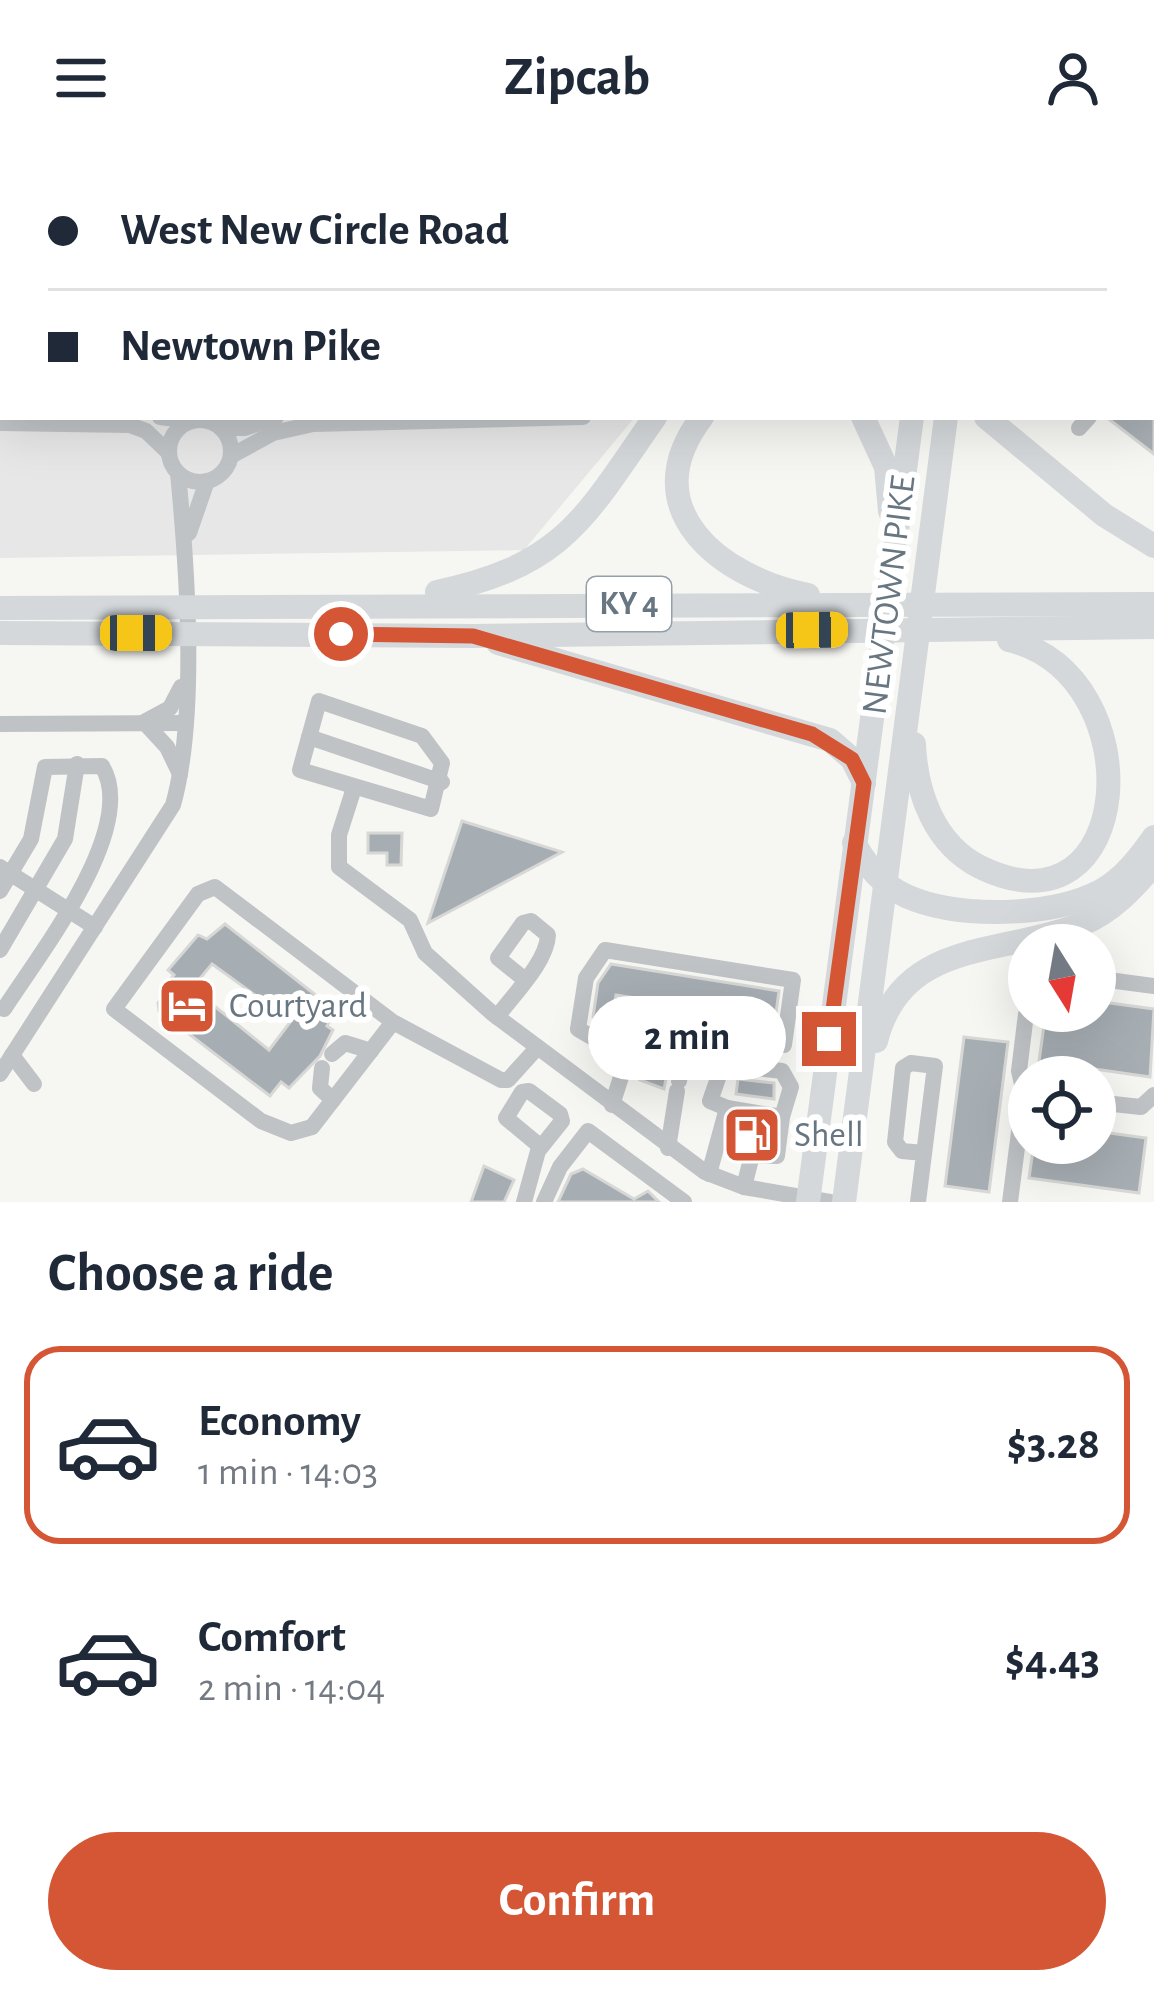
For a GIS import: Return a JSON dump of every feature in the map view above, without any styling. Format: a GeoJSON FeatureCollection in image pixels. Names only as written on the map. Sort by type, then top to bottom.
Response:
{"type":"FeatureCollection","features":[{"type":"Feature","properties":{"kind":"highway"},"geometry":{"type":"LineString","coordinates":[[394,603],[497,578],[556,547],[590,509],[653,420]]}},
{"type":"Feature","properties":{"kind":"highway"},"geometry":{"type":"LineString","coordinates":[[700,420],[686,445],[679,488],[684,510],[705,548],[756,582],[863,605]]}},
{"type":"Feature","properties":{"kind":"highway"},"geometry":{"type":"LineString","coordinates":[[864,420],[886,467],[896,547]]}},
{"type":"Feature","properties":{"kind":"highway","name":"NEWTOWN PIKE"},"geometry":{"type":"LineString","coordinates":[[815,1201],[854,843],[912,420]]}},
{"type":"Feature","properties":{"kind":"highway","name":"NEWTOWN PIKE"},"geometry":{"type":"LineString","coordinates":[[844,1202],[946,420]]}},
{"type":"Feature","properties":{"kind":"highway"},"geometry":{"type":"LineString","coordinates":[[990,420],[1104,515],[1154,545]]}},
{"type":"Feature","properties":{"kind":"highway","name":"KY 4"},"geometry":{"type":"LineString","coordinates":[[0,608],[394,603],[1154,604]]}},
{"type":"Feature","properties":{"kind":"highway","name":"KY 4"},"geometry":{"type":"LineString","coordinates":[[0,633],[473,636],[1154,627]]}},
{"type":"Feature","properties":{"kind":"highway"},"geometry":{"type":"LineString","coordinates":[[930,629],[1044,646],[1099,670]]}},
{"type":"Feature","properties":{"kind":"highway"},"geometry":{"type":"LineString","coordinates":[[473,636],[830,740],[852,759],[864,783]]}},
{"type":"Feature","properties":{"kind":"highway"},"geometry":{"type":"LineString","coordinates":[[912,690],[915,762],[927,810],[946,839],[970,862],[1024,880],[1065,875],[1101,859],[1138,814]]}},
{"type":"Feature","properties":{"kind":"highway"},"geometry":{"type":"LineString","coordinates":[[854,843],[885,884],[927,903],[956,908],[1052,906],[1106,889],[1154,837]]}},
{"type":"Feature","properties":{"kind":"highway"},"geometry":{"type":"LineString","coordinates":[[851,1136],[880,1024],[907,980],[932,964],[1083,924],[1129,893],[1154,864]]}},
{"type":"Feature","properties":{"kind":"street"},"geometry":{"type":"LineString","coordinates":[[0,423],[67,420]]}},
{"type":"Feature","properties":{"kind":"street"},"geometry":{"type":"LineString","coordinates":[[96,420],[146,431],[169,454],[178,473],[185,576]]}},
{"type":"Feature","properties":{"kind":"street"},"geometry":{"type":"LineString","coordinates":[[185,420],[220,428],[244,428],[267,420]]}},
{"type":"Feature","properties":{"kind":"street"},"geometry":{"type":"LineString","coordinates":[[0,1074],[172,805],[181,777],[190,519],[207,481],[223,472],[231,456],[290,427],[463,420]]}},
{"type":"Feature","properties":{"kind":"street"},"geometry":{"type":"LineString","coordinates":[[169,454],[178,430],[193,421]]}},
{"type":"Feature","properties":{"kind":"street"},"geometry":{"type":"LineString","coordinates":[[220,428],[231,456]]}},
{"type":"Feature","properties":{"kind":"street"},"geometry":{"type":"LineString","coordinates":[[178,473],[207,481]]}},
{"type":"Feature","properties":{"kind":"street"},"geometry":{"type":"LineString","coordinates":[[144,722],[177,699],[184,669]]}},
{"type":"Feature","properties":{"kind":"street"},"geometry":{"type":"LineString","coordinates":[[319,701],[422,736],[442,763],[442,782],[431,809],[300,770],[319,701]]}},
{"type":"Feature","properties":{"kind":"street"},"geometry":{"type":"LineString","coordinates":[[144,722],[167,747],[181,777]]}},
{"type":"Feature","properties":{"kind":"street"},"geometry":{"type":"LineString","coordinates":[[0,724],[184,723]]}},
{"type":"Feature","properties":{"kind":"street"},"geometry":{"type":"LineString","coordinates":[[309,736],[442,782]]}},
{"type":"Feature","properties":{"kind":"street"},"geometry":{"type":"LineString","coordinates":[[0,950],[38,892],[72,818],[76,764]]}},
{"type":"Feature","properties":{"kind":"street"},"geometry":{"type":"LineString","coordinates":[[0,891],[6,870],[36,825],[45,767],[99,764],[106,770],[108,807],[99,851],[67,910],[2,1007],[32,1025]]}},
{"type":"Feature","properties":{"kind":"street"},"geometry":{"type":"LineString","coordinates":[[354,788],[339,835],[339,867],[410,920],[425,953],[494,1015],[703,1171],[744,1187],[815,1201]]}},
{"type":"Feature","properties":{"kind":"street"},"geometry":{"type":"LineString","coordinates":[[6,870],[95,927]]}},
{"type":"Feature","properties":{"kind":"street"},"geometry":{"type":"LineString","coordinates":[[393,1022],[312,1127],[300,1132],[271,1127],[115,1010],[198,894],[215,887],[393,1022],[529,1091],[560,1114],[562,1121],[541,1147],[524,1202]]}},
{"type":"Feature","properties":{"kind":"street"},"geometry":{"type":"LineString","coordinates":[[612,1105],[621,1077],[619,1053],[578,1029],[586,978],[605,950],[793,980],[784,1046],[688,1031],[668,1148]]}},
{"type":"Feature","properties":{"kind":"street"},"geometry":{"type":"LineString","coordinates":[[494,1015],[524,979]]}},
{"type":"Feature","properties":{"kind":"street"},"geometry":{"type":"LineString","coordinates":[[1116,981],[1154,986]]}},
{"type":"Feature","properties":{"kind":"street"},"geometry":{"type":"LineString","coordinates":[[333,1100],[320,1088],[317,1076],[327,1061],[345,1043],[371,1051]]}},
{"type":"Feature","properties":{"kind":"street"},"geometry":{"type":"LineString","coordinates":[[537,1048],[515,1086],[506,1118],[541,1147]]}},
{"type":"Feature","properties":{"kind":"street"},"geometry":{"type":"LineString","coordinates":[[12,1055],[34,1084]]}},
{"type":"Feature","properties":{"kind":"street"},"geometry":{"type":"LineString","coordinates":[[918,1202],[935,1066],[911,1063],[903,1067],[895,1142],[902,1151],[924,1153]]}},
{"type":"Feature","properties":{"kind":"street"},"geometry":{"type":"LineString","coordinates":[[744,1187],[752,1155],[777,1156],[791,1081],[782,1071],[723,1064],[710,1101],[782,1117]]}},
{"type":"Feature","properties":{"kind":"street"},"geometry":{"type":"LineString","coordinates":[[1116,1104],[1141,1107],[1154,1095]]}},
{"type":"Feature","properties":{"kind":"street"},"geometry":{"type":"LineString","coordinates":[[544,1202],[560,1167],[588,1131],[681,1200],[703,1171],[727,1108]]}},
{"type":"Feature","properties":{"kind":"street"},"geometry":{"type":"LineString","coordinates":[[1010,1202],[1016,1164]]}},
{"type":"Feature","properties":{"kind":"shaded area"},"geometry":{"type":"Polygon","coordinates":[[[0,420],[632,420],[524,550],[0,558],[0,420]]]}},
{"type":"Feature","properties":{"kind":"building"},"geometry":{"type":"Polygon","coordinates":[[[1110,420],[1154,420],[1154,454],[1110,420]]]}},
{"type":"Feature","properties":{"kind":"building"},"geometry":{"type":"Polygon","coordinates":[[[462,821],[562,852],[428,923],[462,821]]]}},
{"type":"Feature","properties":{"kind":"building"},"geometry":{"type":"Polygon","coordinates":[[[368,833],[402,833],[401,865],[387,865],[387,853],[368,853],[368,833]]]}},
{"type":"Feature","properties":{"kind":"building","name":"Courtyard"},"geometry":{"type":"Polygon","coordinates":[[[225,924],[322,1000],[318,1005],[332,1017],[327,1026],[333,1030],[320,1056],[289,1088],[281,1082],[270,1096],[159,1011],[158,1003],[174,975],[168,970],[198,935],[207,939],[225,924]],[[212,964],[192,988],[269,1050],[291,1021],[212,964]]]}},
{"type":"Feature","properties":{"kind":"building"},"geometry":{"type":"Polygon","coordinates":[[[611,964],[779,991],[775,1020],[616,995],[610,1033],[593,1017],[598,983],[611,964]]]}},
{"type":"Feature","properties":{"kind":"building"},"geometry":{"type":"Polygon","coordinates":[[[1116,1004],[1154,1009],[1150,1077],[1116,1072],[1116,1056],[1040,1056],[1043,1032],[1116,1032],[1116,1004]]]}},
{"type":"Feature","properties":{"kind":"building"},"geometry":{"type":"Polygon","coordinates":[[[964,1037],[1008,1042],[989,1192],[945,1186],[964,1037]]]}},
{"type":"Feature","properties":{"kind":"building"},"geometry":{"type":"Polygon","coordinates":[[[644,1045],[672,1049],[664,1089],[640,1080],[644,1045]]]}},
{"type":"Feature","properties":{"kind":"building"},"geometry":{"type":"Polygon","coordinates":[[[738,1079],[774,1083],[774,1099],[736,1094],[738,1079]]]}},
{"type":"Feature","properties":{"kind":"building"},"geometry":{"type":"Polygon","coordinates":[[[736,1122],[768,1128],[766,1143],[730,1144],[736,1122]]]}},
{"type":"Feature","properties":{"kind":"building"},"geometry":{"type":"Polygon","coordinates":[[[1116,1134],[1146,1138],[1139,1193],[1029,1178],[1031,1164],[1116,1164],[1116,1134]]]}},
{"type":"Feature","properties":{"kind":"building"},"geometry":{"type":"Polygon","coordinates":[[[484,1166],[514,1180],[504,1202],[471,1202],[484,1166]]]}},
{"type":"Feature","properties":{"kind":"building"},"geometry":{"type":"Polygon","coordinates":[[[583,1169],[634,1199],[648,1191],[659,1202],[558,1202],[571,1174],[583,1169]]]}},
{"type":"Feature","properties":{"kind":"place","name":"Courtyard"},"geometry":{"type":"Point","coordinates":[187,1006]}},
{"type":"Feature","properties":{"kind":"place","name":"Shell"},"geometry":{"type":"Point","coordinates":[752,1135]}},
{"type":"Feature","properties":{"kind":"route"},"geometry":{"type":"LineString","coordinates":[[341,634],[473,636],[830,740],[852,759],[864,783],[829,1039]]}}]}
